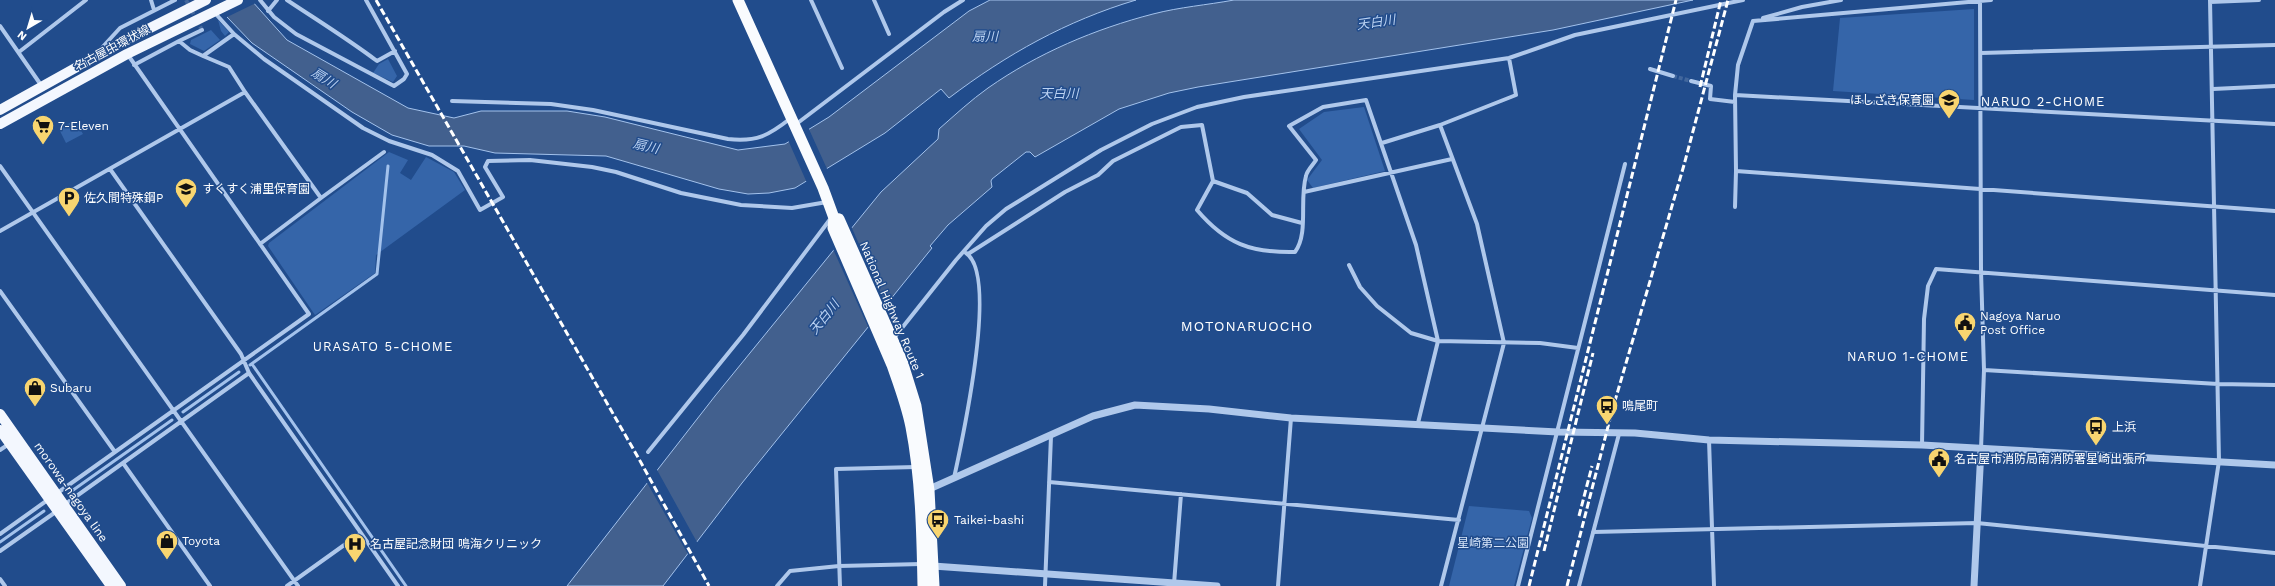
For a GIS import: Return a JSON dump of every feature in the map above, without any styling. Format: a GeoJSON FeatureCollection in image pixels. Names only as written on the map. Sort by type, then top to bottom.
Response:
{"type":"FeatureCollection","features":[{"type":"Feature","properties":{"kind":"highway","name":"National Highway Route 1"},"geometry":{"type":"LineString","coordinates":[[738,0],[823,188],[835,220],[889,341],[902,361],[916,406],[924,491],[928,565],[934,586]]}},
{"type":"Feature","properties":{"kind":"highway","name":"National Highway Route 1"},"geometry":{"type":"LineString","coordinates":[[889,341],[897,380],[911,427],[916,467],[924,491]]}},
{"type":"Feature","properties":{"kind":"highway","name":"National Highway Route 1"},"geometry":{"type":"LineString","coordinates":[[923,586],[928,565]]}},
{"type":"Feature","properties":{"kind":"main road","name":"名古屋中環状線"},"geometry":{"type":"LineString","coordinates":[[0,110],[94,57],[206,0]]}},
{"type":"Feature","properties":{"kind":"main road","name":"名古屋中環状線"},"geometry":{"type":"LineString","coordinates":[[0,124],[127,54],[238,0]]}},
{"type":"Feature","properties":{"kind":"main road","name":"morowa-nagoya line"},"geometry":{"type":"LineString","coordinates":[[0,414],[13,441],[121,586]]}},
{"type":"Feature","properties":{"kind":"main road","name":"morowa-nagoya line"},"geometry":{"type":"LineString","coordinates":[[0,430],[13,441]]}},
{"type":"Feature","properties":{"kind":"main road","name":"morowa-nagoya line"},"geometry":{"type":"LineString","coordinates":[[61,507],[110,586]]}},
{"type":"Feature","properties":{"kind":"street"},"geometry":{"type":"LineString","coordinates":[[151,0],[154,10]]}},
{"type":"Feature","properties":{"kind":"street"},"geometry":{"type":"LineString","coordinates":[[94,57],[120,28],[175,0]]}},
{"type":"Feature","properties":{"kind":"street"},"geometry":{"type":"LineString","coordinates":[[260,0],[268,11],[296,34],[394,86],[404,79],[407,74],[366,0]]}},
{"type":"Feature","properties":{"kind":"street"},"geometry":{"type":"LineString","coordinates":[[268,11],[277,0]]}},
{"type":"Feature","properties":{"kind":"street"},"geometry":{"type":"LineString","coordinates":[[287,0],[319,22],[347,38],[377,61],[395,51]]}},
{"type":"Feature","properties":{"kind":"street"},"geometry":{"type":"LineString","coordinates":[[812,0],[842,68]]}},
{"type":"Feature","properties":{"kind":"street"},"geometry":{"type":"LineString","coordinates":[[874,0],[889,34]]}},
{"type":"Feature","properties":{"kind":"street"},"geometry":{"type":"LineString","coordinates":[[452,101],[551,104],[593,110],[728,139],[746,141],[759,139],[794,124],[944,12],[963,0]]}},
{"type":"Feature","properties":{"kind":"street"},"geometry":{"type":"LineString","coordinates":[[889,341],[966,253],[986,226],[1006,209],[1101,150],[1152,124],[1197,108],[1244,97],[1509,58],[1575,35],[1743,0]]}},
{"type":"Feature","properties":{"kind":"street"},"geometry":{"type":"LineString","coordinates":[[1753,21],[1802,7],[1841,0]]}},
{"type":"Feature","properties":{"kind":"street"},"geometry":{"type":"LineString","coordinates":[[1753,21],[1991,0]]}},
{"type":"Feature","properties":{"kind":"street"},"geometry":{"type":"LineString","coordinates":[[2200,586],[2219,462],[2217,290],[2210,1],[2259,0]]}},
{"type":"Feature","properties":{"kind":"street"},"geometry":{"type":"LineString","coordinates":[[19,52],[84,1]]}},
{"type":"Feature","properties":{"kind":"street"},"geometry":{"type":"LineString","coordinates":[[1974,586],[1984,370],[1981,271],[1982,109],[1980,1]]}},
{"type":"Feature","properties":{"kind":"street"},"geometry":{"type":"LineString","coordinates":[[215,11],[234,34],[264,59],[350,119],[389,141],[432,155],[458,171],[480,210],[503,197],[485,167],[488,161],[563,163],[616,172],[681,193],[741,205],[792,208],[828,202]]}},
{"type":"Feature","properties":{"kind":"street"},"geometry":{"type":"LineString","coordinates":[[1735,207],[1735,95],[1738,65],[1753,21]]}},
{"type":"Feature","properties":{"kind":"street"},"geometry":{"type":"LineString","coordinates":[[0,26],[42,87]]}},
{"type":"Feature","properties":{"kind":"street"},"geometry":{"type":"LineString","coordinates":[[134,65],[202,30]]}},
{"type":"Feature","properties":{"kind":"street"},"geometry":{"type":"LineString","coordinates":[[203,56],[234,34]]}},
{"type":"Feature","properties":{"kind":"street"},"geometry":{"type":"LineString","coordinates":[[179,41],[190,50],[229,67],[321,198]]}},
{"type":"Feature","properties":{"kind":"street"},"geometry":{"type":"LineString","coordinates":[[1981,53],[2275,44]]}},
{"type":"Feature","properties":{"kind":"street"},"geometry":{"type":"LineString","coordinates":[[0,534],[309,314],[127,54]]}},
{"type":"Feature","properties":{"kind":"street"},"geometry":{"type":"LineString","coordinates":[[1382,143],[1440,125],[1516,95],[1509,58]]}},
{"type":"Feature","properties":{"kind":"street"},"geometry":{"type":"LineString","coordinates":[[1650,69],[1673,76]]}},
{"type":"Feature","properties":{"kind":"street"},"geometry":{"type":"LineString","coordinates":[[1691,81],[1711,86],[1710,99],[1713,101],[1735,102]]}},
{"type":"Feature","properties":{"kind":"street"},"geometry":{"type":"LineString","coordinates":[[2213,89],[2275,86]]}},
{"type":"Feature","properties":{"kind":"street"},"geometry":{"type":"LineString","coordinates":[[0,231],[246,92]]}},
{"type":"Feature","properties":{"kind":"street"},"geometry":{"type":"LineString","coordinates":[[1735,95],[2213,122],[2275,124]]}},
{"type":"Feature","properties":{"kind":"street"},"geometry":{"type":"LineString","coordinates":[[966,253],[1065,192],[1098,175],[1113,162],[1181,127],[1202,125],[1213,181],[1197,210],[1211,226],[1235,242],[1268,253],[1295,252],[1301,244],[1302,238],[1306,174],[1316,160],[1289,126],[1322,107],[1366,100],[1416,245],[1438,341],[1418,423]]}},
{"type":"Feature","properties":{"kind":"street"},"geometry":{"type":"LineString","coordinates":[[1440,125],[1477,224],[1504,343],[1441,586]]}},
{"type":"Feature","properties":{"kind":"street"},"geometry":{"type":"LineString","coordinates":[[260,244],[384,152]]}},
{"type":"Feature","properties":{"kind":"street"},"geometry":{"type":"LineString","coordinates":[[1304,192],[1452,159]]}},
{"type":"Feature","properties":{"kind":"street"},"geometry":{"type":"LineString","coordinates":[[1518,586],[1625,164]]}},
{"type":"Feature","properties":{"kind":"street"},"geometry":{"type":"LineString","coordinates":[[0,166],[298,586]]}},
{"type":"Feature","properties":{"kind":"street"},"geometry":{"type":"LineString","coordinates":[[110,169],[241,354],[242,361],[249,373],[398,586]]}},
{"type":"Feature","properties":{"kind":"street"},"geometry":{"type":"LineString","coordinates":[[1736,171],[2275,211]]}},
{"type":"Feature","properties":{"kind":"street"},"geometry":{"type":"LineString","coordinates":[[1213,181],[1248,193],[1272,215],[1302,223]]}},
{"type":"Feature","properties":{"kind":"street"},"geometry":{"type":"LineString","coordinates":[[648,452],[835,220]]}},
{"type":"Feature","properties":{"kind":"street"},"geometry":{"type":"LineString","coordinates":[[953,479],[978,348],[980,294],[976,268],[966,253]]}},
{"type":"Feature","properties":{"kind":"street"},"geometry":{"type":"LineString","coordinates":[[1349,265],[1360,288],[1377,306],[1411,333],[1438,341],[1540,344],[1578,348]]}},
{"type":"Feature","properties":{"kind":"street"},"geometry":{"type":"LineString","coordinates":[[1922,445],[1924,319],[1928,286],[1936,269],[1981,271],[2275,295]]}},
{"type":"Feature","properties":{"kind":"street"},"geometry":{"type":"LineString","coordinates":[[0,291],[115,452]]}},
{"type":"Feature","properties":{"kind":"street"},"geometry":{"type":"LineString","coordinates":[[1984,370],[2218,384],[2275,385]]}},
{"type":"Feature","properties":{"kind":"street"},"geometry":{"type":"LineString","coordinates":[[0,551],[249,373]]}},
{"type":"Feature","properties":{"kind":"street"},"geometry":{"type":"LineString","coordinates":[[924,491],[1051,436],[1093,416],[1136,405],[1209,409],[1291,418],[1418,423],[1558,432],[1619,434],[1635,433],[1709,440],[1922,445],[2275,465]]}},
{"type":"Feature","properties":{"kind":"street"},"geometry":{"type":"LineString","coordinates":[[1278,586],[1291,418]]}},
{"type":"Feature","properties":{"kind":"street"},"geometry":{"type":"LineString","coordinates":[[1579,586],[1619,434]]}},
{"type":"Feature","properties":{"kind":"street"},"geometry":{"type":"LineString","coordinates":[[1046,586],[1051,436]]}},
{"type":"Feature","properties":{"kind":"street"},"geometry":{"type":"LineString","coordinates":[[1709,440],[1714,586]]}},
{"type":"Feature","properties":{"kind":"street"},"geometry":{"type":"LineString","coordinates":[[0,450],[13,441]]}},
{"type":"Feature","properties":{"kind":"street"},"geometry":{"type":"LineString","coordinates":[[123,463],[210,586]]}},
{"type":"Feature","properties":{"kind":"street"},"geometry":{"type":"LineString","coordinates":[[840,586],[836,469],[916,467]]}},
{"type":"Feature","properties":{"kind":"street"},"geometry":{"type":"LineString","coordinates":[[1049,482],[1459,520]]}},
{"type":"Feature","properties":{"kind":"street"},"geometry":{"type":"LineString","coordinates":[[1174,584],[1181,494]]}},
{"type":"Feature","properties":{"kind":"street"},"geometry":{"type":"LineString","coordinates":[[1593,532],[1977,523],[2275,553]]}},
{"type":"Feature","properties":{"kind":"street"},"geometry":{"type":"LineString","coordinates":[[287,586],[361,533]]}},
{"type":"Feature","properties":{"kind":"street"},"geometry":{"type":"LineString","coordinates":[[777,586],[790,570],[839,566],[928,565],[1217,586]]}},
{"type":"Feature","properties":{"kind":"street"},"geometry":{"type":"LineString","coordinates":[[0,578],[5,586]]}},
{"type":"Feature","properties":{"kind":"green space"},"geometry":{"type":"Polygon","coordinates":[[[1974,9],[1974,100],[1833,91],[1840,18],[1974,9]]]}},
{"type":"Feature","properties":{"kind":"green space"},"geometry":{"type":"Polygon","coordinates":[[[218,20],[229,32],[225,36],[221,31],[218,20]]]}},
{"type":"Feature","properties":{"kind":"green space"},"geometry":{"type":"Polygon","coordinates":[[[211,30],[220,40],[204,51],[190,44],[191,40],[211,30]]]}},
{"type":"Feature","properties":{"kind":"green space"},"geometry":{"type":"Polygon","coordinates":[[[388,59],[397,76],[393,82],[373,73],[379,64],[388,59]]]}},
{"type":"Feature","properties":{"kind":"green space"},"geometry":{"type":"Polygon","coordinates":[[[1364,107],[1385,171],[1313,188],[1307,180],[1322,160],[1299,129],[1324,112],[1364,107]]]}},
{"type":"Feature","properties":{"kind":"green space"},"geometry":{"type":"Polygon","coordinates":[[[75,120],[83,134],[66,143],[59,129],[75,120]]]}},
{"type":"Feature","properties":{"kind":"green space"},"geometry":{"type":"Polygon","coordinates":[[[389,152],[408,160],[400,173],[411,180],[426,157],[454,172],[465,190],[376,255],[375,273],[315,315],[268,246],[269,243],[389,152]]]}},
{"type":"Feature","properties":{"kind":"green space","name":"星崎第二公園"},"geometry":{"type":"Polygon","coordinates":[[[1469,506],[1529,511],[1532,518],[1514,586],[1449,586],[1469,506]]]}},
{"type":"Feature","properties":{"kind":"water","name":"扇川"},"geometry":{"type":"Polygon","coordinates":[[[215,0],[251,0],[287,40],[408,108],[454,118],[481,111],[567,111],[605,117],[738,150],[785,144],[829,117],[969,11],[990,0],[1136,0],[1085,18],[1038,40],[993,67],[949,98],[941,89],[885,133],[795,188],[769,193],[748,194],[719,189],[606,156],[495,153],[464,146],[429,146],[392,135],[352,112],[252,43],[227,17],[215,0]]]}},
{"type":"Feature","properties":{"kind":"water","name":"天白川"},"geometry":{"type":"Polygon","coordinates":[[[1234,0],[1693,0],[1553,30],[1198,87],[1169,93],[1119,109],[1035,157],[1030,152],[1026,152],[992,179],[992,187],[948,225],[930,246],[932,248],[742,483],[663,586],[567,586],[715,396],[881,192],[938,139],[939,129],[957,113],[1007,75],[1047,53],[1088,35],[1153,14],[1234,0]]]}},
{"type":"Feature","properties":{"kind":"pier"},"geometry":{"type":"Polygon","coordinates":[[[213,0],[253,0],[256,3],[225,18],[213,0]]]}},
{"type":"Feature","properties":{"kind":"pier"},"geometry":{"type":"Polygon","coordinates":[[[808,127],[828,171],[807,183],[788,140],[808,127]]]}},
{"type":"Feature","properties":{"kind":"pier"},"geometry":{"type":"Polygon","coordinates":[[[851,226],[887,307],[869,329],[833,249],[851,226]]]}},
{"type":"Feature","properties":{"kind":"pier"},"geometry":{"type":"Polygon","coordinates":[[[656,468],[698,544],[689,556],[646,481],[656,468]]]}},
{"type":"Feature","properties":{"kind":"waterway"},"geometry":{"type":"LineString","coordinates":[[250,365],[377,274],[388,166]]}},
{"type":"Feature","properties":{"kind":"waterway"},"geometry":{"type":"LineString","coordinates":[[252,364],[406,586]]}},
{"type":"Feature","properties":{"kind":"waterway"},"geometry":{"type":"LineString","coordinates":[[183,412],[239,372]]}},
{"type":"Feature","properties":{"kind":"waterway"},"geometry":{"type":"LineString","coordinates":[[69,493],[172,420]]}},
{"type":"Feature","properties":{"kind":"waterway"},"geometry":{"type":"LineString","coordinates":[[0,542],[44,511]]}},
{"type":"Feature","properties":{"kind":"tunnel"},"geometry":{"type":"LineString","coordinates":[[186,0],[202,30]]}},
{"type":"Feature","properties":{"kind":"tunnel"},"geometry":{"type":"LineString","coordinates":[[1673,76],[1691,81]]}},
{"type":"Feature","properties":{"kind":"railway"},"geometry":{"type":"LineString","coordinates":[[376,0],[639,459],[709,586]]}},
{"type":"Feature","properties":{"kind":"railway"},"geometry":{"type":"LineString","coordinates":[[1529,586],[1676,0]]}},
{"type":"Feature","properties":{"kind":"railway"},"geometry":{"type":"LineString","coordinates":[[1700,87],[1721,0]]}},
{"type":"Feature","properties":{"kind":"railway"},"geometry":{"type":"LineString","coordinates":[[1567,586],[1612,411],[1684,165],[1728,0]]}},
{"type":"Feature","properties":{"kind":"railway"},"geometry":{"type":"LineString","coordinates":[[1544,551],[1593,353]]}},
{"type":"Feature","properties":{"kind":"railway"},"geometry":{"type":"LineString","coordinates":[[1579,516],[1592,466]]}},
{"type":"Feature","properties":{"kind":"place","name":"ほしざき保育園"},"geometry":{"type":"Point","coordinates":[1949,120]}},
{"type":"Feature","properties":{"kind":"place","name":"7-Eleven"},"geometry":{"type":"Point","coordinates":[43,146]}},
{"type":"Feature","properties":{"kind":"place","name":"すくすく浦里保育園"},"geometry":{"type":"Point","coordinates":[186,208]}},
{"type":"Feature","properties":{"kind":"place","name":"佐久間特殊鋼P"},"geometry":{"type":"Point","coordinates":[69,218]}},
{"type":"Feature","properties":{"kind":"place","name":"Nagoya Naruo Post Office"},"geometry":{"type":"Point","coordinates":[1965,342]}},
{"type":"Feature","properties":{"kind":"place","name":"Subaru"},"geometry":{"type":"Point","coordinates":[35,408]}},
{"type":"Feature","properties":{"kind":"place","name":"鳴尾町"},"geometry":{"type":"Point","coordinates":[1607,426]}},
{"type":"Feature","properties":{"kind":"place","name":"上浜"},"geometry":{"type":"Point","coordinates":[2096,446]}},
{"type":"Feature","properties":{"kind":"place","name":"名古屋市消防局南消防署星崎出張所"},"geometry":{"type":"Point","coordinates":[1939,478]}},
{"type":"Feature","properties":{"kind":"place","name":"Taikei-bashi"},"geometry":{"type":"Point","coordinates":[938,540]}},
{"type":"Feature","properties":{"kind":"place","name":"Toyota"},"geometry":{"type":"Point","coordinates":[167,560]}},
{"type":"Feature","properties":{"kind":"place","name":"名古屋記念財団 鳴海クリニック"},"geometry":{"type":"Point","coordinates":[355,564]}},
{"type":"Feature","properties":{"kind":"district","name":"NARUO 2-CHOME"},"geometry":{"type":"Point","coordinates":[2043,101]}},
{"type":"Feature","properties":{"kind":"district","name":"MOTONARUOCHO"},"geometry":{"type":"Point","coordinates":[1247,326]}},
{"type":"Feature","properties":{"kind":"district","name":"URASATO 5-CHOME"},"geometry":{"type":"Point","coordinates":[383,346]}},
{"type":"Feature","properties":{"kind":"district","name":"NARUO 1-CHOME"},"geometry":{"type":"Point","coordinates":[1908,356]}}]}
